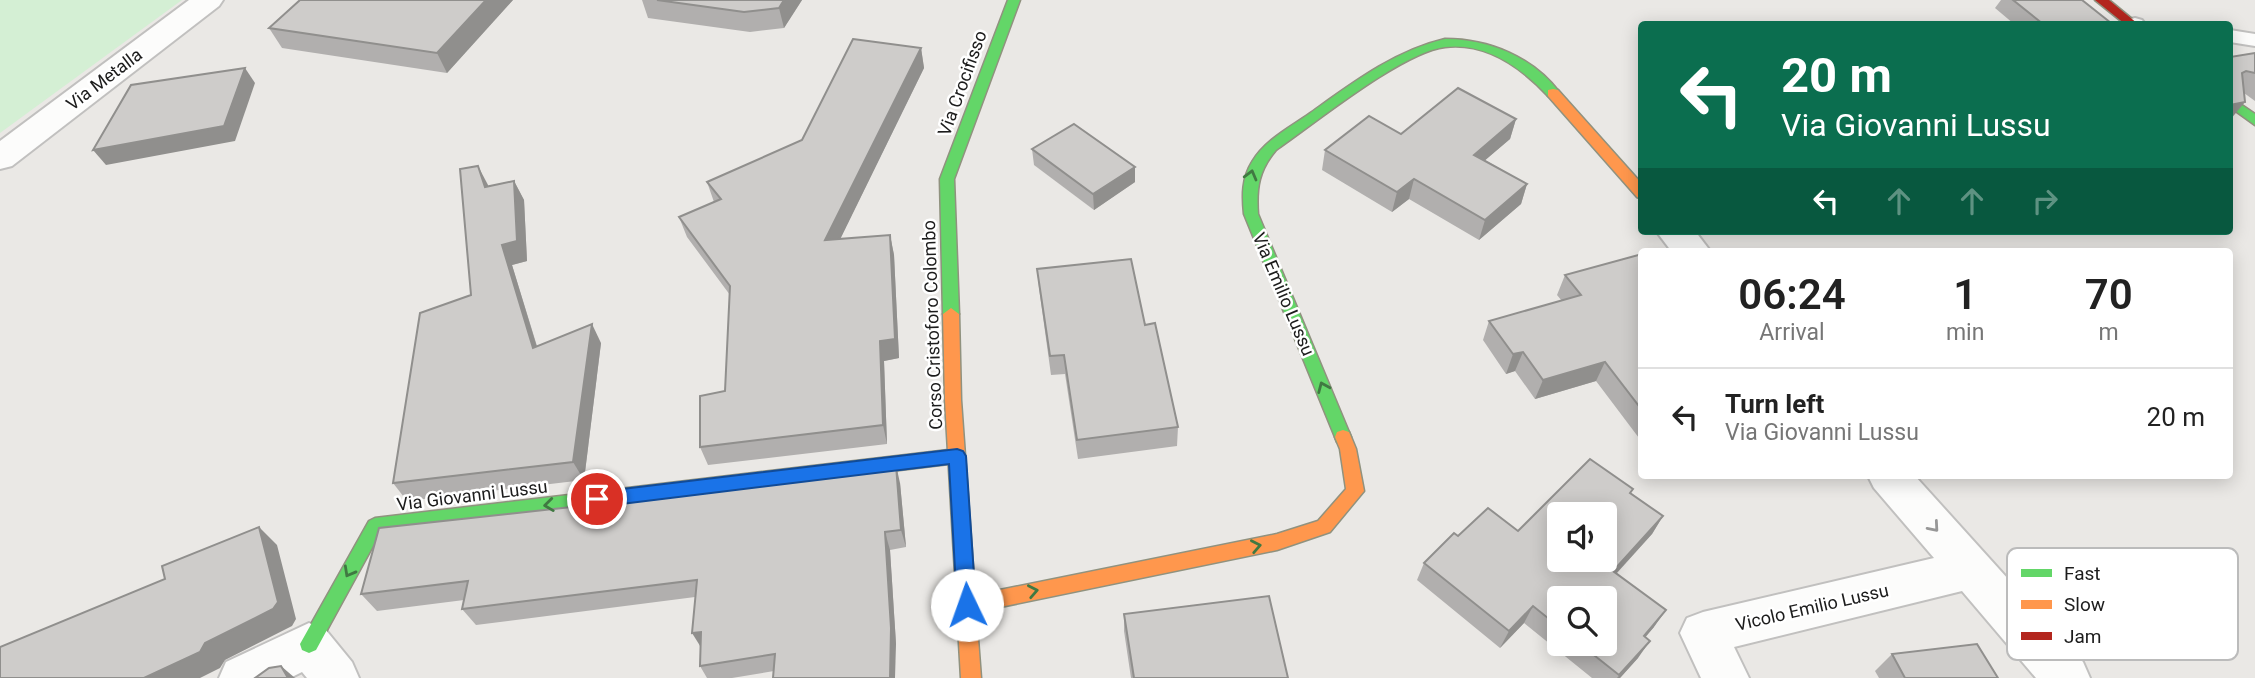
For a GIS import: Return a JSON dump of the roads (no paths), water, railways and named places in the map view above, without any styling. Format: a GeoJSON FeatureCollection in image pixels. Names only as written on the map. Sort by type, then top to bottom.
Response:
{"type":"FeatureCollection","features":[{"type":"Feature","properties":{"kind":"street","name":"Via Metalla"},"geometry":{"type":"LineString","coordinates":[[0,158],[208,0]]}},
{"type":"Feature","properties":{"kind":"street","name":"Via Crocifisso"},"geometry":{"type":"LineString","coordinates":[[947,179],[1014,0]]}},
{"type":"Feature","properties":{"kind":"street"},"geometry":{"type":"LineString","coordinates":[[2101,0],[2129,21]]}},
{"type":"Feature","properties":{"kind":"street","name":"Via Emilio Lussu"},"geometry":{"type":"LineString","coordinates":[[967,605],[1278,542],[1324,527],[1355,491],[1348,449],[1251,214],[1248,187],[1252,166],[1271,147],[1411,53],[1444,43],[1455,44],[1500,53],[1523,64],[1545,84],[1638,189]]}},
{"type":"Feature","properties":{"kind":"street"},"geometry":{"type":"LineString","coordinates":[[2233,103],[2255,121]]}},
{"type":"Feature","properties":{"kind":"street","name":"Corso Cristoforo Colombo"},"geometry":{"type":"LineString","coordinates":[[947,179],[957,456],[971,678]]}},
{"type":"Feature","properties":{"kind":"street"},"geometry":{"type":"LineString","coordinates":[[1678,235],[1689,248]]}},
{"type":"Feature","properties":{"kind":"street","name":"Via Giovanni Lussu"},"geometry":{"type":"LineString","coordinates":[[322,661],[375,527],[957,456]]}},
{"type":"Feature","properties":{"kind":"street"},"geometry":{"type":"LineString","coordinates":[[1892,479],[2007,610]]}},
{"type":"Feature","properties":{"kind":"street","name":"Vicolo Emilio Lussu"},"geometry":{"type":"LineString","coordinates":[[1724,678],[1703,633],[1971,569]]}},
{"type":"Feature","properties":{"kind":"street"},"geometry":{"type":"LineString","coordinates":[[2050,660],[2066,678]]}},
{"type":"Feature","properties":{"kind":"street"},"geometry":{"type":"LineString","coordinates":[[243,678],[322,661]]}},
{"type":"Feature","properties":{"kind":"lane"},"geometry":{"type":"LineString","coordinates":[[2233,36],[2255,40]]}}]}
